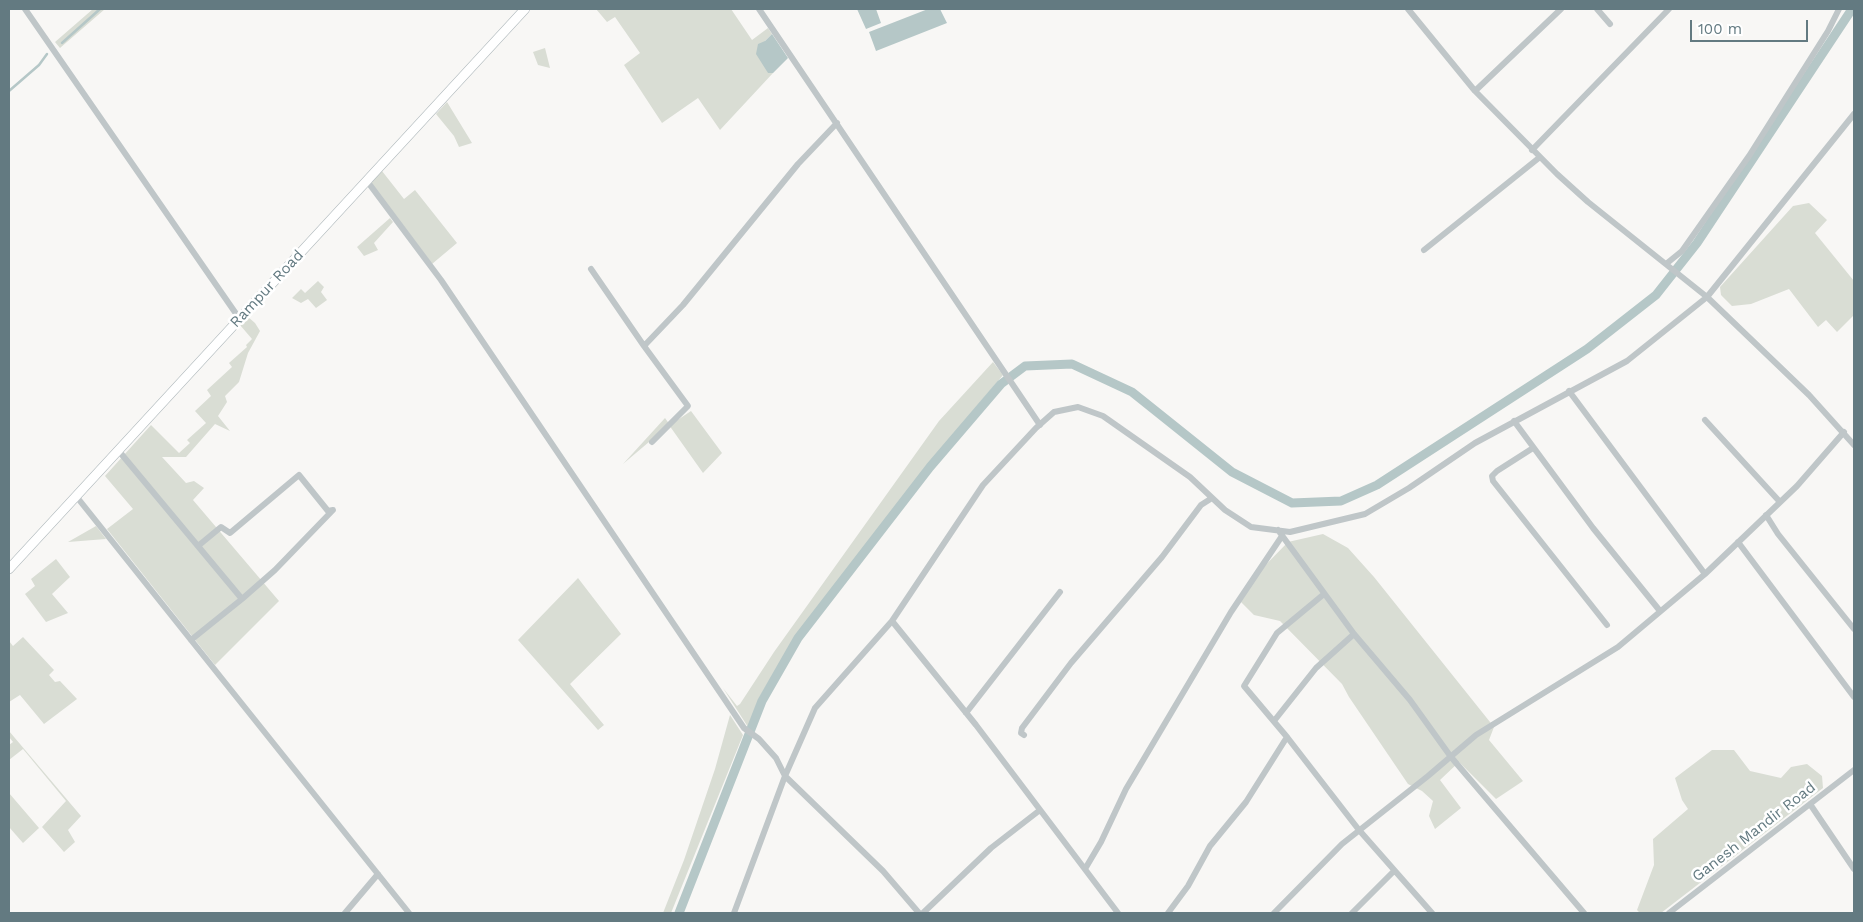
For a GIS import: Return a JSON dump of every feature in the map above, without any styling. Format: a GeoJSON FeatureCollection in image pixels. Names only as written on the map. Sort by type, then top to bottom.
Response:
{"type":"FeatureCollection","features":[{"type":"Feature","properties":{"kind":"main road","name":"Rampur Road"},"geometry":{"type":"LineString","coordinates":[[9,570],[525,9]]}},
{"type":"Feature","properties":{"kind":"street"},"geometry":{"type":"LineString","coordinates":[[25,9],[239,318]]}},
{"type":"Feature","properties":{"kind":"street"},"geometry":{"type":"LineString","coordinates":[[759,9],[1005,369],[1040,424]]}},
{"type":"Feature","properties":{"kind":"street"},"geometry":{"type":"LineString","coordinates":[[1409,9],[1475,90],[1532,150],[1588,202],[1706,297],[1809,395],[1854,445]]}},
{"type":"Feature","properties":{"kind":"street"},"geometry":{"type":"LineString","coordinates":[[1475,90],[1561,9]]}},
{"type":"Feature","properties":{"kind":"street"},"geometry":{"type":"LineString","coordinates":[[1599,9],[1610,24]]}},
{"type":"Feature","properties":{"kind":"street"},"geometry":{"type":"LineString","coordinates":[[1532,150],[1669,9]]}},
{"type":"Feature","properties":{"kind":"street"},"geometry":{"type":"LineString","coordinates":[[1668,266],[1682,251],[1749,156],[1828,31],[1839,9]]}},
{"type":"Feature","properties":{"kind":"street"},"geometry":{"type":"LineString","coordinates":[[734,913],[785,776],[815,708],[892,621],[983,485],[1040,424],[1054,412],[1078,407],[1104,416],[1190,477],[1225,510],[1251,527],[1280,533],[1290,532],[1365,514],[1409,488],[1475,443],[1627,361],[1706,297],[1854,114]]}},
{"type":"Feature","properties":{"kind":"street"},"geometry":{"type":"LineString","coordinates":[[644,346],[683,305],[798,164],[836,123]]}},
{"type":"Feature","properties":{"kind":"street"},"geometry":{"type":"LineString","coordinates":[[1424,250],[1540,157]]}},
{"type":"Feature","properties":{"kind":"street"},"geometry":{"type":"LineString","coordinates":[[367,181],[442,280],[744,728],[759,739],[776,758],[785,776],[882,871],[919,913]]}},
{"type":"Feature","properties":{"kind":"street"},"geometry":{"type":"LineString","coordinates":[[591,269],[688,406],[652,442]]}},
{"type":"Feature","properties":{"kind":"street"},"geometry":{"type":"LineString","coordinates":[[1569,391],[1705,574]]}},
{"type":"Feature","properties":{"kind":"street"},"geometry":{"type":"LineString","coordinates":[[1705,420],[1780,502]]}},
{"type":"Feature","properties":{"kind":"street"},"geometry":{"type":"LineString","coordinates":[[1514,422],[1660,611]]}},
{"type":"Feature","properties":{"kind":"street"},"geometry":{"type":"LineString","coordinates":[[1274,913],[1342,844],[1476,735],[1618,646],[1705,574],[1780,502],[1844,432]]}},
{"type":"Feature","properties":{"kind":"street"},"geometry":{"type":"LineString","coordinates":[[1533,448],[1497,471],[1492,476],[1493,481],[1607,625]]}},
{"type":"Feature","properties":{"kind":"street"},"geometry":{"type":"LineString","coordinates":[[118,450],[242,599]]}},
{"type":"Feature","properties":{"kind":"street"},"geometry":{"type":"LineString","coordinates":[[191,640],[275,570],[333,510],[328,511],[299,475],[230,533],[220,527],[198,546]]}},
{"type":"Feature","properties":{"kind":"street"},"geometry":{"type":"LineString","coordinates":[[76,496],[409,913]]}},
{"type":"Feature","properties":{"kind":"street"},"geometry":{"type":"LineString","coordinates":[[1024,735],[1021,733],[1022,728],[1071,663],[1162,557],[1201,505],[1212,498]]}},
{"type":"Feature","properties":{"kind":"street"},"geometry":{"type":"LineString","coordinates":[[1766,515],[1778,534],[1854,630]]}},
{"type":"Feature","properties":{"kind":"street"},"geometry":{"type":"LineString","coordinates":[[1280,533],[1354,634],[1410,700],[1451,757],[1584,913]]}},
{"type":"Feature","properties":{"kind":"street"},"geometry":{"type":"LineString","coordinates":[[1085,869],[1101,842],[1126,789],[1280,533]]}},
{"type":"Feature","properties":{"kind":"street"},"geometry":{"type":"LineString","coordinates":[[1738,542],[1854,697]]}},
{"type":"Feature","properties":{"kind":"street"},"geometry":{"type":"LineString","coordinates":[[966,713],[1060,592]]}},
{"type":"Feature","properties":{"kind":"street"},"geometry":{"type":"LineString","coordinates":[[1324,594],[1277,633],[1244,686],[1274,721],[1359,830],[1432,913]]}},
{"type":"Feature","properties":{"kind":"street"},"geometry":{"type":"LineString","coordinates":[[892,621],[966,713],[1118,913]]}},
{"type":"Feature","properties":{"kind":"street"},"geometry":{"type":"LineString","coordinates":[[1274,721],[1316,668],[1354,634]]}},
{"type":"Feature","properties":{"kind":"street"},"geometry":{"type":"LineString","coordinates":[[1168,913],[1188,886],[1210,846],[1246,802],[1287,738]]}},
{"type":"Feature","properties":{"kind":"street","name":"Ganesh Mandir Road"},"geometry":{"type":"LineString","coordinates":[[1669,913],[1854,770]]}},
{"type":"Feature","properties":{"kind":"street"},"geometry":{"type":"LineString","coordinates":[[1810,804],[1854,869]]}},
{"type":"Feature","properties":{"kind":"street"},"geometry":{"type":"LineString","coordinates":[[923,913],[991,848],[1040,810]]}},
{"type":"Feature","properties":{"kind":"street"},"geometry":{"type":"LineString","coordinates":[[1352,913],[1394,871]]}},
{"type":"Feature","properties":{"kind":"street"},"geometry":{"type":"LineString","coordinates":[[345,913],[378,874]]}},
{"type":"Feature","properties":{"kind":"shaded area"},"geometry":{"type":"Polygon","coordinates":[[[93,9],[105,9],[60,48],[55,42],[93,9]]]}},
{"type":"Feature","properties":{"kind":"shaded area"},"geometry":{"type":"Polygon","coordinates":[[[596,9],[731,9],[752,40],[768,28],[772,34],[765,41],[768,73],[773,73],[720,130],[698,98],[662,123],[624,65],[640,53],[615,17],[607,22],[596,9]]]}},
{"type":"Feature","properties":{"kind":"shaded area"},"geometry":{"type":"Polygon","coordinates":[[[857,9],[876,9],[881,23],[866,29],[857,9]]]}},
{"type":"Feature","properties":{"kind":"shaded area"},"geometry":{"type":"Polygon","coordinates":[[[928,9],[940,9],[947,23],[876,51],[869,32],[928,9]]]}},
{"type":"Feature","properties":{"kind":"shaded area"},"geometry":{"type":"Polygon","coordinates":[[[772,34],[788,58],[773,73],[768,73],[756,54],[758,44],[765,41],[772,34]]]}},
{"type":"Feature","properties":{"kind":"shaded area"},"geometry":{"type":"Polygon","coordinates":[[[545,48],[550,68],[538,65],[533,52],[545,48]]]}},
{"type":"Feature","properties":{"kind":"shaded area"},"geometry":{"type":"Polygon","coordinates":[[[447,102],[472,143],[459,147],[454,136],[436,114],[447,102]]]}},
{"type":"Feature","properties":{"kind":"shaded area"},"geometry":{"type":"Polygon","coordinates":[[[382,171],[404,199],[415,190],[457,243],[432,264],[371,183],[382,171]]]}},
{"type":"Feature","properties":{"kind":"shaded area"},"geometry":{"type":"Polygon","coordinates":[[[1809,203],[1827,220],[1815,233],[1854,281],[1854,315],[1837,332],[1826,320],[1818,327],[1789,289],[1751,304],[1732,306],[1721,295],[1720,287],[1793,206],[1809,203]]]}},
{"type":"Feature","properties":{"kind":"shaded area"},"geometry":{"type":"Polygon","coordinates":[[[390,218],[393,222],[374,243],[378,250],[364,256],[357,247],[390,218]]]}},
{"type":"Feature","properties":{"kind":"shaded area"},"geometry":{"type":"Polygon","coordinates":[[[318,281],[324,287],[321,292],[327,300],[316,308],[308,299],[301,303],[292,298],[301,289],[305,293],[318,281]]]}},
{"type":"Feature","properties":{"kind":"shaded area"},"geometry":{"type":"Polygon","coordinates":[[[247,316],[260,331],[248,353],[239,382],[225,396],[227,402],[218,416],[230,431],[215,424],[186,457],[162,457],[186,483],[194,481],[204,488],[193,500],[279,601],[215,665],[107,529],[133,509],[105,476],[151,425],[179,453],[190,443],[187,440],[206,423],[195,411],[211,396],[207,390],[232,367],[229,363],[247,347],[246,345],[252,339],[240,325],[247,316]]]}},
{"type":"Feature","properties":{"kind":"shaded area"},"geometry":{"type":"Polygon","coordinates":[[[993,362],[1003,375],[928,465],[796,636],[759,698],[748,727],[723,688],[737,706],[740,704],[774,652],[939,421],[993,362]]]}},
{"type":"Feature","properties":{"kind":"shaded area"},"geometry":{"type":"Polygon","coordinates":[[[691,411],[722,453],[703,473],[669,425],[623,464],[665,418],[670,425],[691,411]]]}},
{"type":"Feature","properties":{"kind":"shaded area"},"geometry":{"type":"Polygon","coordinates":[[[96,526],[106,539],[68,542],[96,526]]]}},
{"type":"Feature","properties":{"kind":"shaded area"},"geometry":{"type":"Polygon","coordinates":[[[1323,534],[1348,548],[1374,577],[1494,727],[1489,740],[1523,781],[1496,799],[1459,762],[1440,780],[1461,808],[1435,829],[1429,816],[1433,801],[1422,791],[1408,784],[1342,684],[1280,621],[1254,615],[1240,601],[1247,584],[1288,542],[1323,534]]]}},
{"type":"Feature","properties":{"kind":"shaded area"},"geometry":{"type":"Polygon","coordinates":[[[56,559],[70,577],[52,594],[68,613],[46,622],[25,594],[35,586],[31,579],[56,559]]]}},
{"type":"Feature","properties":{"kind":"shaded area"},"geometry":{"type":"Polygon","coordinates":[[[578,578],[621,634],[570,684],[604,725],[598,730],[518,640],[578,578]]]}},
{"type":"Feature","properties":{"kind":"shaded area"},"geometry":{"type":"Polygon","coordinates":[[[23,637],[54,670],[49,675],[55,682],[60,681],[77,699],[44,724],[20,695],[9,702],[9,641],[13,646],[23,637]]]}},
{"type":"Feature","properties":{"kind":"shaded area"},"geometry":{"type":"Polygon","coordinates":[[[730,715],[743,735],[671,913],[663,913],[684,860],[715,769],[730,715]]]}},
{"type":"Feature","properties":{"kind":"shaded area"},"geometry":{"type":"Polygon","coordinates":[[[9,731],[81,816],[68,830],[75,842],[64,852],[42,827],[66,801],[23,749],[9,760],[9,745],[13,742],[9,737],[9,731]]]}},
{"type":"Feature","properties":{"kind":"shaded area"},"geometry":{"type":"Polygon","coordinates":[[[1712,750],[1734,750],[1750,771],[1781,778],[1791,767],[1807,764],[1822,776],[1823,788],[1661,913],[1640,913],[1637,910],[1654,865],[1653,839],[1688,809],[1682,800],[1675,778],[1712,750]]]}},
{"type":"Feature","properties":{"kind":"shaded area"},"geometry":{"type":"Polygon","coordinates":[[[9,793],[39,828],[23,843],[9,827],[9,793]]]}},
{"type":"Feature","properties":{"kind":"waterway"},"geometry":{"type":"LineString","coordinates":[[62,43],[100,9]]}},
{"type":"Feature","properties":{"kind":"waterway"},"geometry":{"type":"LineString","coordinates":[[679,913],[762,701],[798,638],[930,467],[1001,384],[1025,366],[1072,364],[1132,392],[1232,472],[1292,503],[1341,501],[1377,485],[1587,349],[1656,295],[1697,243],[1852,9]]}},
{"type":"Feature","properties":{"kind":"waterway"},"geometry":{"type":"LineString","coordinates":[[9,91],[39,65],[47,54]]}}]}
